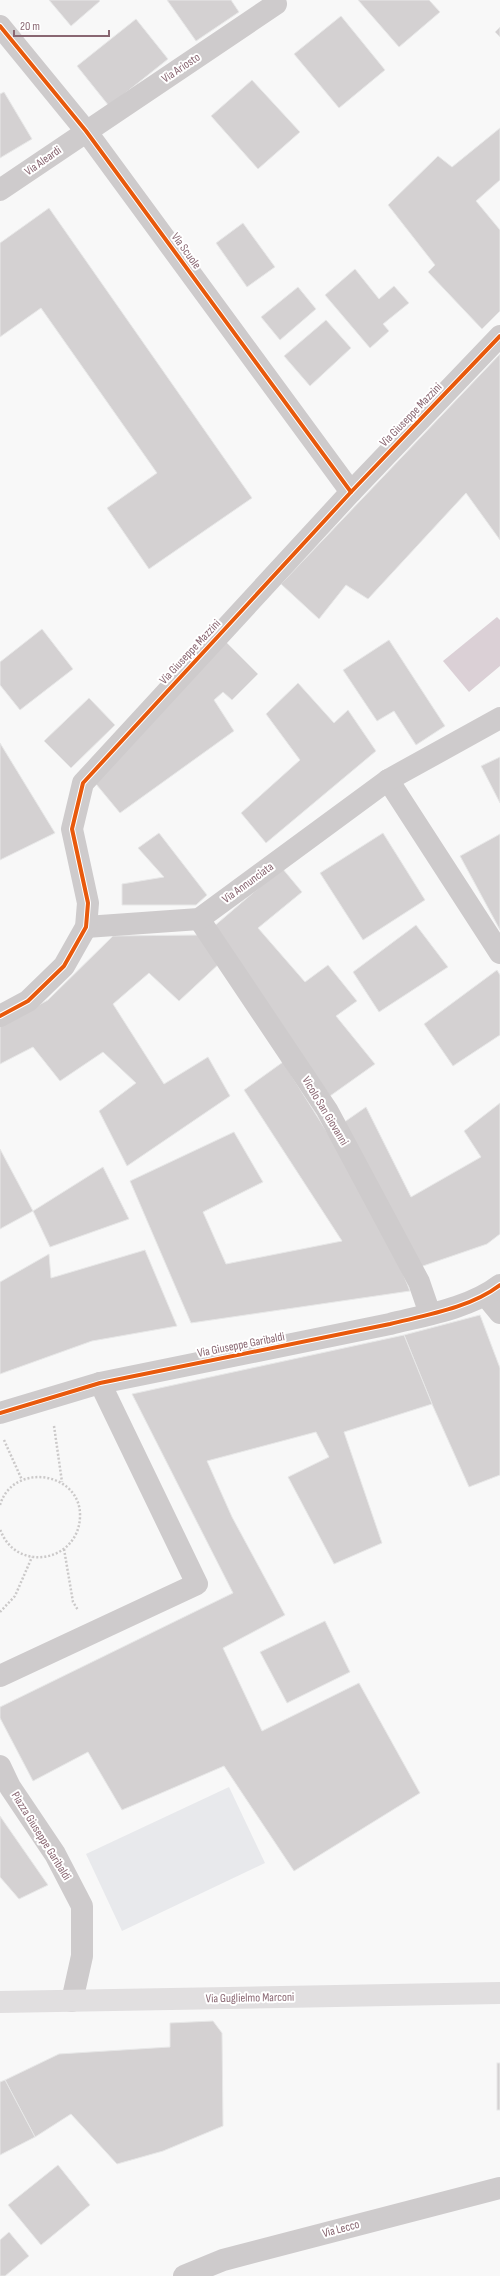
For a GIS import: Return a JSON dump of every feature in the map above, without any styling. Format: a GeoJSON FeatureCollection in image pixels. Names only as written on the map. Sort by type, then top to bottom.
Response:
{"type":"FeatureCollection","features":[{"type":"Feature","properties":{"kind":"main road","name":"Via Guglielmo Marconi"},"geometry":{"type":"LineString","coordinates":[[0,2002],[500,1993]]}},
{"type":"Feature","properties":{"kind":"street","name":"Via Ariosto"},"geometry":{"type":"LineString","coordinates":[[86,131],[276,4]]}},
{"type":"Feature","properties":{"kind":"street","name":"Via Scuole"},"geometry":{"type":"LineString","coordinates":[[0,26],[86,131],[351,492]]}},
{"type":"Feature","properties":{"kind":"street","name":"Via Aleardi"},"geometry":{"type":"LineString","coordinates":[[0,190],[86,131]]}},
{"type":"Feature","properties":{"kind":"street","name":"Via Giuseppe Mazzini"},"geometry":{"type":"LineString","coordinates":[[0,1016],[28,1001],[64,966],[86,926],[88,903],[72,829],[83,783],[351,492],[500,336]]}},
{"type":"Feature","properties":{"kind":"street","name":"Via Annunciata"},"geometry":{"type":"LineString","coordinates":[[199,920],[388,780],[500,718]]}},
{"type":"Feature","properties":{"kind":"street"},"geometry":{"type":"LineString","coordinates":[[388,780],[500,953]]}},
{"type":"Feature","properties":{"kind":"street"},"geometry":{"type":"LineString","coordinates":[[86,926],[199,920]]}},
{"type":"Feature","properties":{"kind":"street","name":"Vicolo San Giovanni"},"geometry":{"type":"LineString","coordinates":[[199,920],[327,1110],[419,1282],[430,1314]]}},
{"type":"Feature","properties":{"kind":"street"},"geometry":{"type":"LineString","coordinates":[[493,1290],[500,1313]]}},
{"type":"Feature","properties":{"kind":"street","name":"Via Giuseppe Garibaldi"},"geometry":{"type":"LineString","coordinates":[[0,1413],[100,1383],[276,1349],[430,1314],[493,1290]]}},
{"type":"Feature","properties":{"kind":"street"},"geometry":{"type":"LineString","coordinates":[[0,1676],[197,1584],[100,1383]]}},
{"type":"Feature","properties":{"kind":"street","name":"Piazza Giuseppe Garibaldi"},"geometry":{"type":"LineString","coordinates":[[0,1766],[10,1787],[55,1854],[82,1906],[82,1956],[72,2000]]}},
{"type":"Feature","properties":{"kind":"street","name":"Via Lecco"},"geometry":{"type":"LineString","coordinates":[[184,2276],[223,2260],[500,2188]]}},
{"type":"Feature","properties":{"kind":"path"},"geometry":{"type":"LineString","coordinates":[[50,1398],[62,1483]]}},
{"type":"Feature","properties":{"kind":"path"},"geometry":{"type":"LineString","coordinates":[[3,1438],[22,1480]]}},
{"type":"Feature","properties":{"kind":"path"},"geometry":{"type":"LineString","coordinates":[[0,1505],[2,1498],[11,1487],[22,1480],[35,1476],[49,1477],[62,1483],[71,1492],[77,1503],[80,1515],[76,1534],[64,1549],[55,1555],[32,1557],[20,1554],[10,1546],[0,1529]]}},
{"type":"Feature","properties":{"kind":"path"},"geometry":{"type":"LineString","coordinates":[[64,1549],[73,1602],[89,1634]]}},
{"type":"Feature","properties":{"kind":"path"},"geometry":{"type":"LineString","coordinates":[[0,1612],[15,1596],[32,1557]]}},
{"type":"Feature","properties":{"kind":"shaded area"},"geometry":{"type":"Polygon","coordinates":[[[497,617],[500,620],[500,666],[469,692],[443,661],[497,617]]]}},
{"type":"Feature","properties":{"kind":"shaded area"},"geometry":{"type":"Polygon","coordinates":[[[229,1787],[265,1863],[122,1931],[86,1854],[229,1787]]]}},
{"type":"Feature","properties":{"kind":"building"},"geometry":{"type":"Polygon","coordinates":[[[49,0],[99,0],[100,1],[71,26],[49,0]]]}},
{"type":"Feature","properties":{"kind":"building"},"geometry":{"type":"Polygon","coordinates":[[[167,0],[231,0],[239,12],[196,41],[167,0]]]}},
{"type":"Feature","properties":{"kind":"building"},"geometry":{"type":"Polygon","coordinates":[[[358,0],[429,0],[440,12],[399,47],[358,0]]]}},
{"type":"Feature","properties":{"kind":"building"},"geometry":{"type":"Polygon","coordinates":[[[341,16],[385,70],[339,108],[294,54],[341,16]]]}},
{"type":"Feature","properties":{"kind":"building"},"geometry":{"type":"Polygon","coordinates":[[[136,19],[168,59],[109,106],[77,66],[136,19]]]}},
{"type":"Feature","properties":{"kind":"building"},"geometry":{"type":"Polygon","coordinates":[[[500,27],[500,37],[495,32],[500,27]]]}},
{"type":"Feature","properties":{"kind":"building"},"geometry":{"type":"Polygon","coordinates":[[[252,80],[300,132],[258,169],[211,116],[252,80]]]}},
{"type":"Feature","properties":{"kind":"building"},"geometry":{"type":"Polygon","coordinates":[[[4,92],[32,139],[0,158],[0,94],[4,92]]]}},
{"type":"Feature","properties":{"kind":"building"},"geometry":{"type":"Polygon","coordinates":[[[500,128],[500,180],[476,201],[500,230],[500,311],[482,329],[428,272],[435,265],[388,205],[438,156],[452,167],[500,128]]]}},
{"type":"Feature","properties":{"kind":"building"},"geometry":{"type":"Polygon","coordinates":[[[49,208],[252,498],[149,569],[107,508],[157,473],[41,308],[0,337],[0,243],[49,208]]]}},
{"type":"Feature","properties":{"kind":"building"},"geometry":{"type":"Polygon","coordinates":[[[243,223],[275,267],[247,287],[216,243],[243,223]]]}},
{"type":"Feature","properties":{"kind":"building"},"geometry":{"type":"Polygon","coordinates":[[[355,269],[379,299],[394,286],[409,303],[383,324],[389,331],[370,348],[325,295],[355,269]]]}},
{"type":"Feature","properties":{"kind":"building"},"geometry":{"type":"Polygon","coordinates":[[[298,287],[316,309],[280,340],[261,317],[298,287]]]}},
{"type":"Feature","properties":{"kind":"building"},"geometry":{"type":"Polygon","coordinates":[[[326,320],[351,348],[310,386],[284,356],[326,320]]]}},
{"type":"Feature","properties":{"kind":"building"},"geometry":{"type":"Polygon","coordinates":[[[500,354],[500,540],[466,493],[368,599],[346,585],[319,619],[281,584],[500,354]]]}},
{"type":"Feature","properties":{"kind":"building"},"geometry":{"type":"Polygon","coordinates":[[[42,629],[73,669],[20,710],[0,685],[0,662],[42,629]]]}},
{"type":"Feature","properties":{"kind":"building"},"geometry":{"type":"Polygon","coordinates":[[[223,639],[258,674],[232,700],[223,692],[214,700],[234,731],[120,813],[96,784],[223,639]]]}},
{"type":"Feature","properties":{"kind":"building"},"geometry":{"type":"Polygon","coordinates":[[[389,640],[445,726],[416,745],[394,711],[377,721],[343,670],[389,640]]]}},
{"type":"Feature","properties":{"kind":"building"},"geometry":{"type":"Polygon","coordinates":[[[298,683],[334,723],[348,710],[376,751],[266,843],[241,813],[300,760],[266,714],[298,683]]]}},
{"type":"Feature","properties":{"kind":"building"},"geometry":{"type":"Polygon","coordinates":[[[89,698],[115,725],[71,768],[44,741],[89,698]]]}},
{"type":"Feature","properties":{"kind":"building"},"geometry":{"type":"Polygon","coordinates":[[[0,743],[55,833],[0,860],[0,743]]]}},
{"type":"Feature","properties":{"kind":"building"},"geometry":{"type":"Polygon","coordinates":[[[500,757],[500,803],[481,766],[500,757]]]}},
{"type":"Feature","properties":{"kind":"building"},"geometry":{"type":"Polygon","coordinates":[[[159,833],[207,895],[196,905],[122,905],[122,884],[164,877],[138,848],[159,833]]]}},
{"type":"Feature","properties":{"kind":"building"},"geometry":{"type":"Polygon","coordinates":[[[383,833],[425,900],[363,940],[320,873],[383,833]]]}},
{"type":"Feature","properties":{"kind":"building"},"geometry":{"type":"Polygon","coordinates":[[[500,834],[500,930],[460,856],[500,834]]]}},
{"type":"Feature","properties":{"kind":"building"},"geometry":{"type":"Polygon","coordinates":[[[282,868],[302,892],[258,928],[305,982],[328,965],[357,1001],[336,1016],[375,1064],[330,1096],[212,928],[282,868]]]}},
{"type":"Feature","properties":{"kind":"building"},"geometry":{"type":"Polygon","coordinates":[[[416,925],[448,967],[379,1012],[353,972],[416,925]]]}},
{"type":"Feature","properties":{"kind":"building"},"geometry":{"type":"Polygon","coordinates":[[[200,935],[221,962],[179,1001],[149,973],[113,1004],[164,1084],[208,1057],[230,1096],[127,1166],[99,1111],[136,1083],[103,1052],[60,1081],[33,1047],[0,1064],[0,1026],[48,1000],[113,936],[200,935]]]}},
{"type":"Feature","properties":{"kind":"building"},"geometry":{"type":"Polygon","coordinates":[[[497,970],[500,975],[500,1035],[453,1066],[424,1024],[497,970]]]}},
{"type":"Feature","properties":{"kind":"building"},"geometry":{"type":"Polygon","coordinates":[[[283,1062],[381,1218],[410,1291],[191,1323],[130,1181],[234,1132],[263,1182],[203,1212],[226,1264],[342,1241],[244,1090],[283,1062]]]}},
{"type":"Feature","properties":{"kind":"building"},"geometry":{"type":"Polygon","coordinates":[[[500,1103],[500,1234],[487,1244],[420,1267],[343,1123],[366,1107],[411,1197],[481,1157],[464,1131],[500,1103]]]}},
{"type":"Feature","properties":{"kind":"building"},"geometry":{"type":"Polygon","coordinates":[[[0,1149],[33,1211],[0,1229],[0,1149]]]}},
{"type":"Feature","properties":{"kind":"building"},"geometry":{"type":"Polygon","coordinates":[[[103,1167],[129,1219],[50,1247],[33,1211],[103,1167]]]}},
{"type":"Feature","properties":{"kind":"building"},"geometry":{"type":"Polygon","coordinates":[[[145,1250],[177,1326],[92,1341],[0,1374],[0,1282],[49,1254],[51,1278],[145,1250]]]}},
{"type":"Feature","properties":{"kind":"building"},"geometry":{"type":"Polygon","coordinates":[[[480,1315],[500,1368],[500,1475],[469,1487],[432,1404],[404,1335],[480,1315]]]}},
{"type":"Feature","properties":{"kind":"building"},"geometry":{"type":"Polygon","coordinates":[[[404,1335],[432,1404],[344,1432],[382,1543],[334,1564],[288,1477],[329,1457],[316,1432],[207,1461],[232,1517],[285,1615],[223,1648],[262,1731],[359,1683],[420,1793],[294,1871],[224,1766],[122,1810],[88,1752],[33,1781],[0,1718],[0,1707],[233,1593],[132,1394],[404,1335]]]}},
{"type":"Feature","properties":{"kind":"building"},"geometry":{"type":"Polygon","coordinates":[[[325,1621],[350,1672],[287,1703],[260,1652],[325,1621]]]}},
{"type":"Feature","properties":{"kind":"building"},"geometry":{"type":"Polygon","coordinates":[[[0,1816],[48,1885],[19,1899],[0,1877],[0,1816]]]}},
{"type":"Feature","properties":{"kind":"building"},"geometry":{"type":"Polygon","coordinates":[[[213,2021],[222,2033],[223,2126],[163,2151],[117,2164],[71,2114],[35,2137],[5,2080],[59,2054],[170,2047],[170,2023],[213,2021]]]}},
{"type":"Feature","properties":{"kind":"building"},"geometry":{"type":"Polygon","coordinates":[[[497,2063],[500,2063],[500,2110],[497,2110],[497,2063]]]}},
{"type":"Feature","properties":{"kind":"building"},"geometry":{"type":"Polygon","coordinates":[[[5,2080],[35,2137],[0,2155],[0,2082],[5,2080]]]}},
{"type":"Feature","properties":{"kind":"building"},"geometry":{"type":"Polygon","coordinates":[[[58,2165],[90,2205],[41,2245],[8,2205],[58,2165]]]}},
{"type":"Feature","properties":{"kind":"building"},"geometry":{"type":"Polygon","coordinates":[[[9,2232],[29,2256],[5,2276],[0,2276],[0,2240],[9,2232]]]}},
{"type":"Feature","properties":{"kind":"cycle path"},"geometry":{"type":"LineString","coordinates":[[0,26],[86,131],[351,492]]}},
{"type":"Feature","properties":{"kind":"cycle path"},"geometry":{"type":"LineString","coordinates":[[0,1016],[28,1001],[64,966],[86,927],[88,903],[72,829],[83,783],[351,492],[500,336]]}},
{"type":"Feature","properties":{"kind":"cycle path"},"geometry":{"type":"LineString","coordinates":[[0,1413],[100,1383],[433,1314],[475,1300],[500,1285]]}}]}
